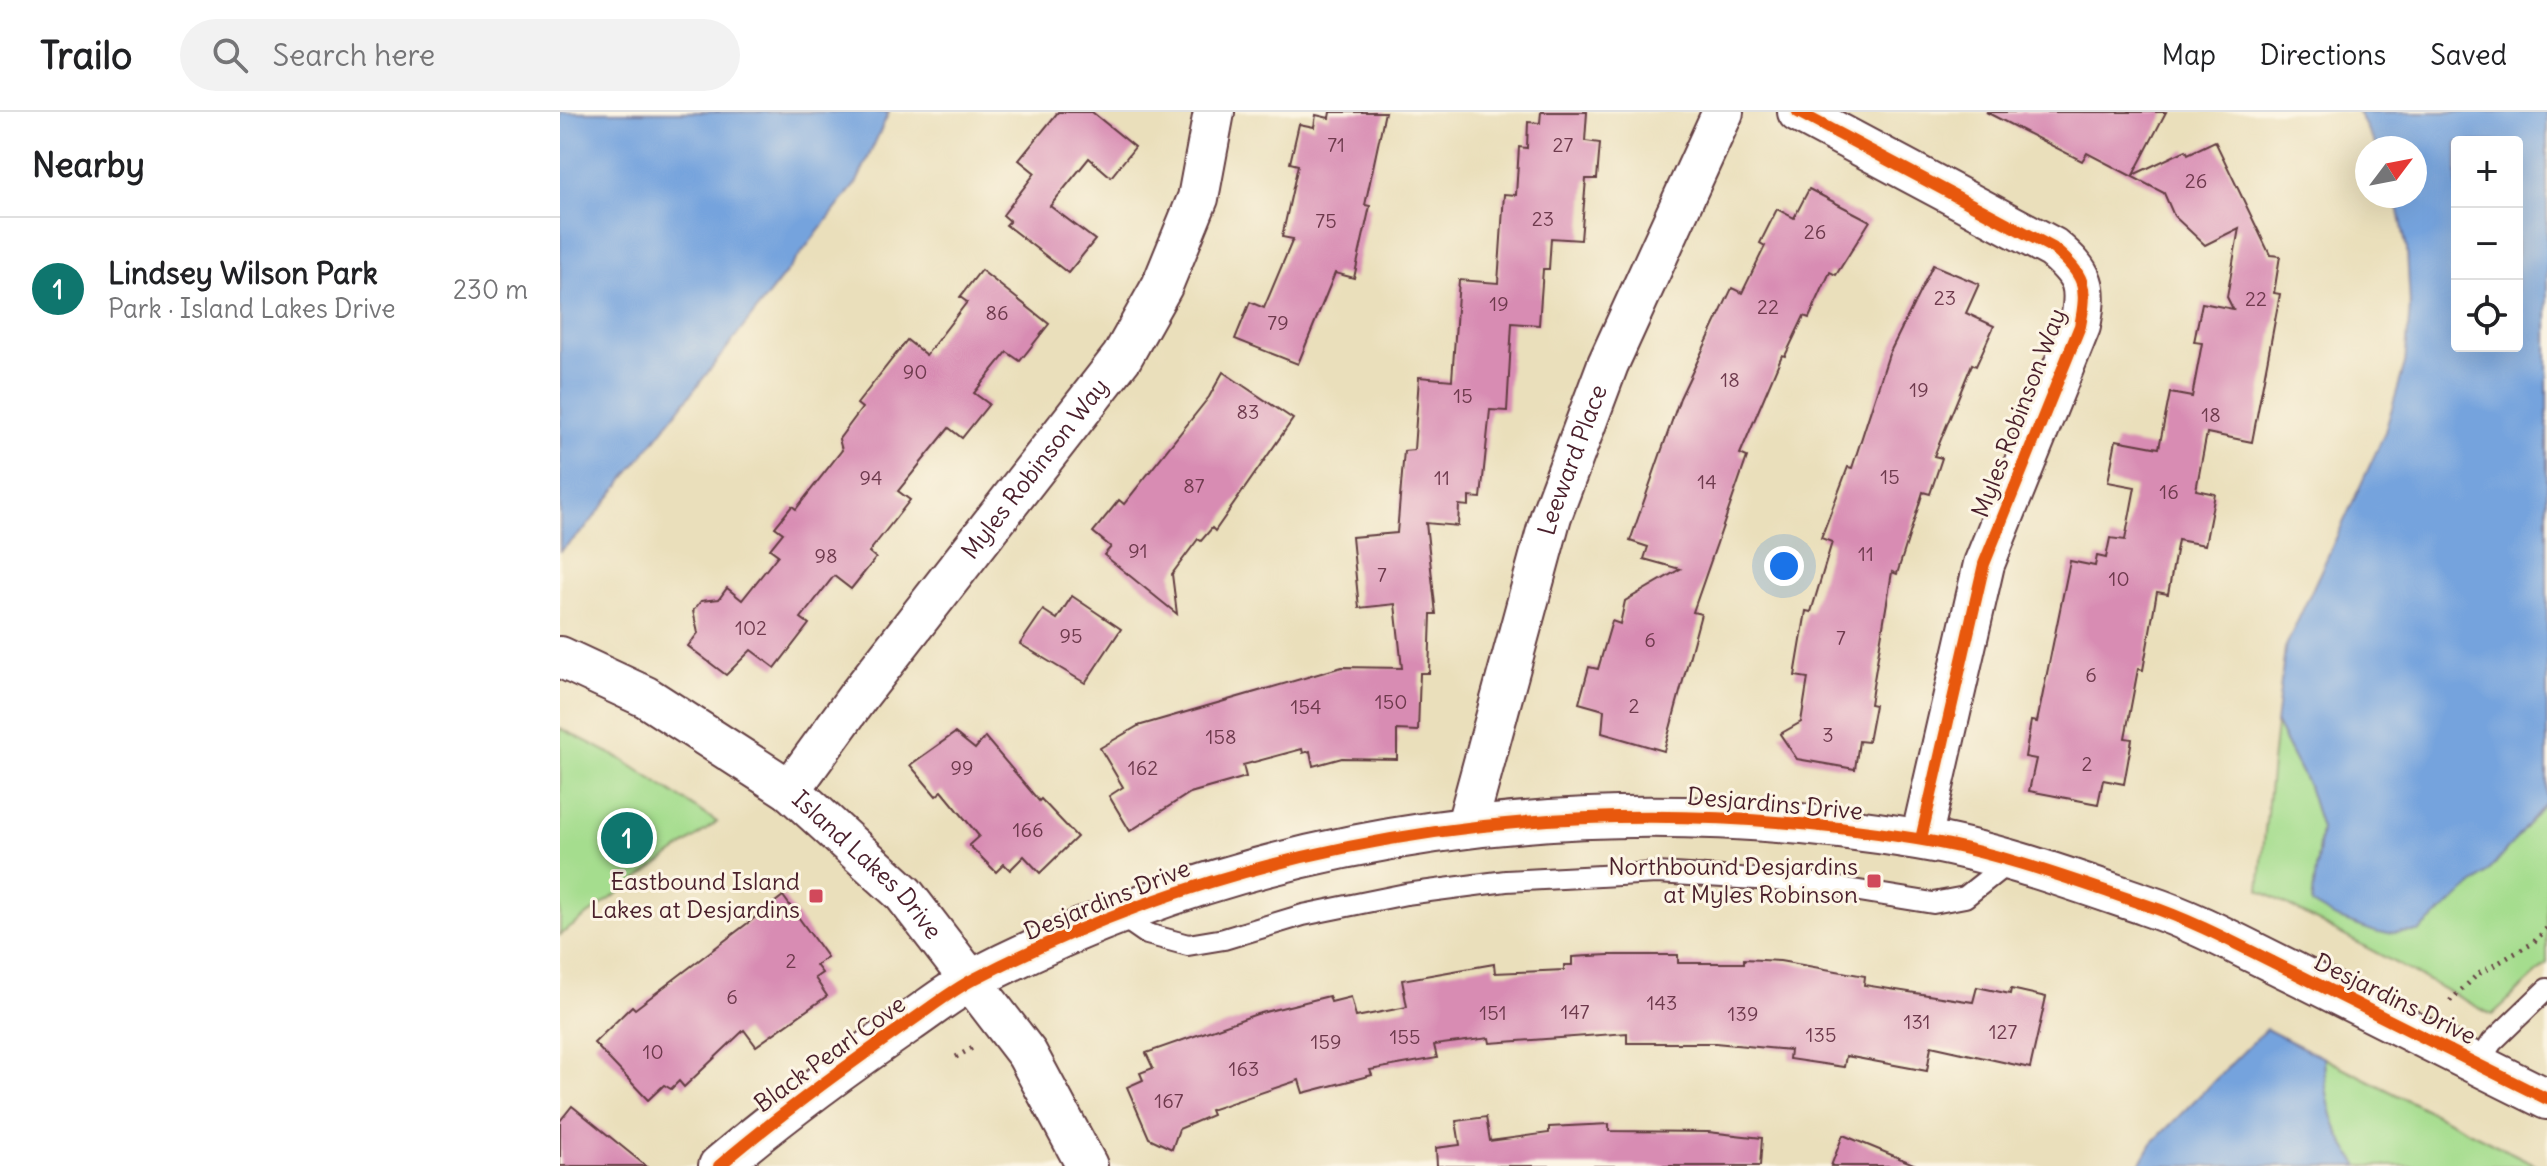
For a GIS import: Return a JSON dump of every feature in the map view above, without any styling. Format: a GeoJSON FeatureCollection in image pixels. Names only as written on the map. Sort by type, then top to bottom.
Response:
{"type":"FeatureCollection","features":[{"type":"Feature","properties":{"kind":"street","name":"Myles Robinson Way"},"geometry":{"type":"LineString","coordinates":[[790,790],[859,695],[1122,357],[1162,286],[1198,198],[1214,112]]}},
{"type":"Feature","properties":{"kind":"street","name":"Leeward Place"},"geometry":{"type":"LineString","coordinates":[[1467,825],[1551,516],[1608,364],[1723,112]]}},
{"type":"Feature","properties":{"kind":"street","name":"Myles Robinson Way"},"geometry":{"type":"LineString","coordinates":[[1798,112],[2053,248],[2072,264],[2086,293],[2080,326],[1984,564],[1921,839]]}},
{"type":"Feature","properties":{"kind":"street","name":"Island Lakes Drive"},"geometry":{"type":"LineString","coordinates":[[560,657],[646,697],[790,790],[904,894],[1027,1054],[1087,1166]]}},
{"type":"Feature","properties":{"kind":"street","name":"Desjardins Drive"},"geometry":{"type":"LineString","coordinates":[[971,981],[1118,914],[1209,883],[1359,842],[1467,825],[1594,815],[1759,821],[1921,839],[2151,906],[2250,951],[2547,1099]]}},
{"type":"Feature","properties":{"kind":"street","name":"Black Pearl Cove"},"geometry":{"type":"LineString","coordinates":[[719,1166],[847,1066],[971,981]]}},
{"type":"Feature","properties":{"kind":"lane","name":"Desjardins Drive"},"geometry":{"type":"LineString","coordinates":[[1118,914],[1147,934],[1188,945],[1224,939],[1303,915],[1406,894],[1506,881],[1657,873],[1804,882],[1933,903],[1965,897],[2008,863]]}},
{"type":"Feature","properties":{"kind":"lane"},"geometry":{"type":"LineString","coordinates":[[2462,1057],[2498,1035],[2547,989]]}},
{"type":"Feature","properties":{"kind":"path"},"geometry":{"type":"LineString","coordinates":[[2450,1001],[2477,975],[2533,943],[2547,928]]}},
{"type":"Feature","properties":{"kind":"green space"},"geometry":{"type":"Polygon","coordinates":[[[2276,724],[2308,786],[2321,828],[2312,904],[2418,932],[2488,872],[2547,802],[2547,964],[2492,1015],[2259,890],[2276,724]]]}},
{"type":"Feature","properties":{"kind":"green space"},"geometry":{"type":"Polygon","coordinates":[[[560,728],[623,760],[717,822],[560,935],[560,728]]]}},
{"type":"Feature","properties":{"kind":"green space"},"geometry":{"type":"Polygon","coordinates":[[[2324,1058],[2538,1166],[2359,1166],[2343,1141],[2332,1115],[2324,1058]]]}},
{"type":"Feature","properties":{"kind":"water"},"geometry":{"type":"Polygon","coordinates":[[[560,112],[889,112],[857,182],[585,529],[560,551],[560,112]]]}},
{"type":"Feature","properties":{"kind":"water"},"geometry":{"type":"Polygon","coordinates":[[[2358,112],[2547,112],[2547,802],[2488,872],[2418,932],[2378,933],[2336,918],[2312,904],[2321,828],[2308,786],[2276,724],[2285,648],[2384,435],[2405,364],[2410,307],[2407,250],[2398,208],[2427,208],[2427,136],[2371,136],[2358,112]]]}},
{"type":"Feature","properties":{"kind":"water"},"geometry":{"type":"Polygon","coordinates":[[[2266,1029],[2324,1058],[2332,1115],[2343,1141],[2359,1166],[2139,1166],[2152,1143],[2266,1029]]]}},
{"type":"Feature","properties":{"kind":"building"},"geometry":{"type":"Polygon","coordinates":[[[1058,112],[1092,112],[1135,147],[1111,177],[1089,158],[1050,206],[1095,240],[1068,273],[1006,225],[1010,221],[1003,215],[1035,173],[1019,160],[1058,112]]]}},
{"type":"Feature","properties":{"kind":"building"},"geometry":{"type":"Polygon","coordinates":[[[1330,112],[1385,112],[1365,205],[1370,206],[1354,278],[1335,273],[1298,364],[1235,339],[1250,302],[1264,308],[1293,239],[1282,237],[1298,165],[1290,163],[1299,124],[1314,127],[1316,115],[1329,118],[1330,112]]]}},
{"type":"Feature","properties":{"kind":"building"},"geometry":{"type":"Polygon","coordinates":[[[1541,112],[1587,112],[1585,141],[1600,143],[1597,179],[1586,179],[1581,240],[1551,238],[1549,269],[1543,269],[1539,325],[1512,323],[1507,411],[1490,410],[1481,498],[1469,497],[1469,506],[1459,505],[1458,526],[1426,523],[1436,614],[1431,614],[1429,673],[1420,673],[1418,731],[1397,730],[1397,759],[1342,758],[1313,766],[1310,751],[1303,753],[1302,749],[1243,765],[1246,777],[1190,793],[1130,831],[1109,796],[1123,787],[1100,748],[1138,726],[1342,667],[1402,668],[1395,604],[1359,608],[1352,537],[1397,533],[1404,451],[1414,450],[1419,377],[1452,380],[1459,280],[1498,283],[1504,194],[1516,195],[1519,147],[1527,148],[1528,122],[1540,123],[1541,112]]]}},
{"type":"Feature","properties":{"kind":"building"},"geometry":{"type":"Polygon","coordinates":[[[1986,112],[2166,112],[2133,175],[2186,150],[2188,154],[2215,141],[2270,255],[2280,256],[2274,293],[2280,294],[2252,442],[2207,433],[2196,490],[2215,494],[2205,545],[2178,540],[2168,594],[2157,592],[2143,670],[2138,669],[2125,738],[2132,739],[2124,784],[2103,780],[2098,804],[2029,791],[2036,759],[2025,757],[2031,721],[2037,722],[2070,561],[2095,566],[2097,556],[2106,558],[2110,538],[2125,540],[2135,487],[2108,482],[2116,440],[2159,448],[2170,393],[2192,397],[2202,343],[2194,342],[2202,303],[2233,309],[2227,297],[2239,228],[2205,245],[2174,216],[2164,193],[2087,153],[2082,161],[1986,112]]]}},
{"type":"Feature","properties":{"kind":"building"},"geometry":{"type":"Polygon","coordinates":[[[1809,189],[1870,221],[1836,275],[1830,272],[1809,318],[1804,316],[1785,356],[1782,355],[1740,454],[1747,457],[1693,612],[1701,614],[1664,751],[1602,733],[1604,710],[1579,703],[1589,667],[1598,669],[1612,621],[1620,624],[1625,601],[1680,569],[1644,559],[1648,547],[1630,541],[1680,398],[1732,288],[1742,293],[1765,246],[1760,243],[1777,209],[1794,218],[1809,189]]]}},
{"type":"Feature","properties":{"kind":"building"},"geometry":{"type":"Polygon","coordinates":[[[1933,265],[1979,284],[1966,313],[1994,326],[1976,366],[1972,364],[1934,456],[1942,458],[1930,494],[1923,492],[1897,574],[1892,572],[1870,704],[1875,705],[1868,742],[1859,741],[1855,769],[1797,759],[1780,734],[1801,722],[1808,678],[1795,676],[1806,611],[1811,612],[1832,542],[1821,538],[1848,467],[1852,468],[1889,354],[1933,265]]]}},
{"type":"Feature","properties":{"kind":"building"},"geometry":{"type":"Polygon","coordinates":[[[981,270],[1049,324],[1020,361],[1007,352],[974,393],[989,404],[962,438],[949,428],[898,491],[910,500],[869,552],[876,558],[851,589],[834,576],[801,618],[809,624],[775,668],[751,650],[726,675],[688,646],[698,633],[693,611],[701,601],[719,599],[727,588],[742,600],[778,555],[770,549],[783,533],[775,527],[792,506],[796,509],[842,450],[839,439],[862,408],[857,404],[907,340],[926,355],[967,302],[960,297],[981,270]]]}},
{"type":"Feature","properties":{"kind":"building"},"geometry":{"type":"Polygon","coordinates":[[[1223,372],[1293,419],[1215,531],[1212,528],[1201,541],[1198,539],[1172,574],[1177,614],[1104,555],[1111,547],[1093,532],[1119,500],[1124,504],[1209,397],[1223,372]]]}},
{"type":"Feature","properties":{"kind":"building"},"geometry":{"type":"Polygon","coordinates":[[[1072,596],[1121,629],[1085,683],[1020,644],[1043,610],[1057,619],[1072,596]]]}},
{"type":"Feature","properties":{"kind":"building"},"geometry":{"type":"Polygon","coordinates":[[[955,733],[975,749],[985,737],[1039,801],[1041,799],[1077,837],[1040,873],[1024,856],[1010,870],[1004,864],[996,872],[969,845],[979,836],[942,791],[936,796],[910,765],[955,733]]]}},
{"type":"Feature","properties":{"kind":"building"},"geometry":{"type":"Polygon","coordinates":[[[783,896],[827,957],[816,965],[822,973],[815,978],[827,996],[756,1046],[744,1030],[684,1087],[679,1081],[671,1089],[664,1085],[648,1100],[594,1043],[632,1006],[635,1009],[783,896]]]}},
{"type":"Feature","properties":{"kind":"building"},"geometry":{"type":"Polygon","coordinates":[[[1678,955],[1678,963],[1744,963],[1744,959],[1780,961],[1865,976],[1864,985],[1973,1002],[1977,987],[2010,994],[2011,989],[2046,997],[2030,1068],[1931,1046],[1927,1071],[1846,1056],[1844,1067],[1789,1059],[1790,1050],[1715,1043],[1627,1043],[1627,1033],[1490,1043],[1489,1038],[1434,1045],[1437,1058],[1370,1070],[1372,1075],[1303,1093],[1299,1080],[1210,1110],[1212,1115],[1179,1129],[1172,1149],[1149,1138],[1127,1087],[1143,1080],[1140,1073],[1153,1068],[1146,1053],[1257,1014],[1329,996],[1331,1002],[1351,997],[1356,1017],[1407,1007],[1402,980],[1494,964],[1495,973],[1564,970],[1564,965],[1572,965],[1572,957],[1678,955]]]}},
{"type":"Feature","properties":{"kind":"building"},"geometry":{"type":"Polygon","coordinates":[[[572,1106],[646,1166],[560,1166],[560,1121],[572,1106]]]}},
{"type":"Feature","properties":{"kind":"building"},"geometry":{"type":"Polygon","coordinates":[[[1486,1117],[1490,1141],[1549,1133],[1549,1127],[1609,1124],[1609,1131],[1708,1132],[1762,1138],[1760,1166],[1437,1166],[1436,1148],[1460,1145],[1456,1121],[1486,1117]]]}},
{"type":"Feature","properties":{"kind":"building"},"geometry":{"type":"Polygon","coordinates":[[[1843,1135],[1916,1165],[1916,1166],[1831,1166],[1843,1135]]]}},
{"type":"Feature","properties":{"kind":"cycle path"},"geometry":{"type":"LineString","coordinates":[[1798,112],[2053,248],[2072,266],[2082,282],[2084,301],[2080,326],[1984,564],[1921,839]]}},
{"type":"Feature","properties":{"kind":"cycle path"},"geometry":{"type":"LineString","coordinates":[[719,1166],[859,1057],[957,989],[1085,927],[1200,886],[1316,854],[1434,832],[1554,820],[1675,817],[1796,824],[1917,839],[2004,859],[2185,920],[2547,1099]]}},
{"type":"Feature","properties":{"kind":"place","name":"Lindsey Wilson Park"},"geometry":{"type":"Point","coordinates":[627,838]}},
{"type":"Feature","properties":{"kind":"place","name":"Northbound Desjardins at Myles Robinson"},"geometry":{"type":"Point","coordinates":[1874,881]}},
{"type":"Feature","properties":{"kind":"place","name":"Eastbound Island Lakes at Desjardins"},"geometry":{"type":"Point","coordinates":[816,896]}}]}
